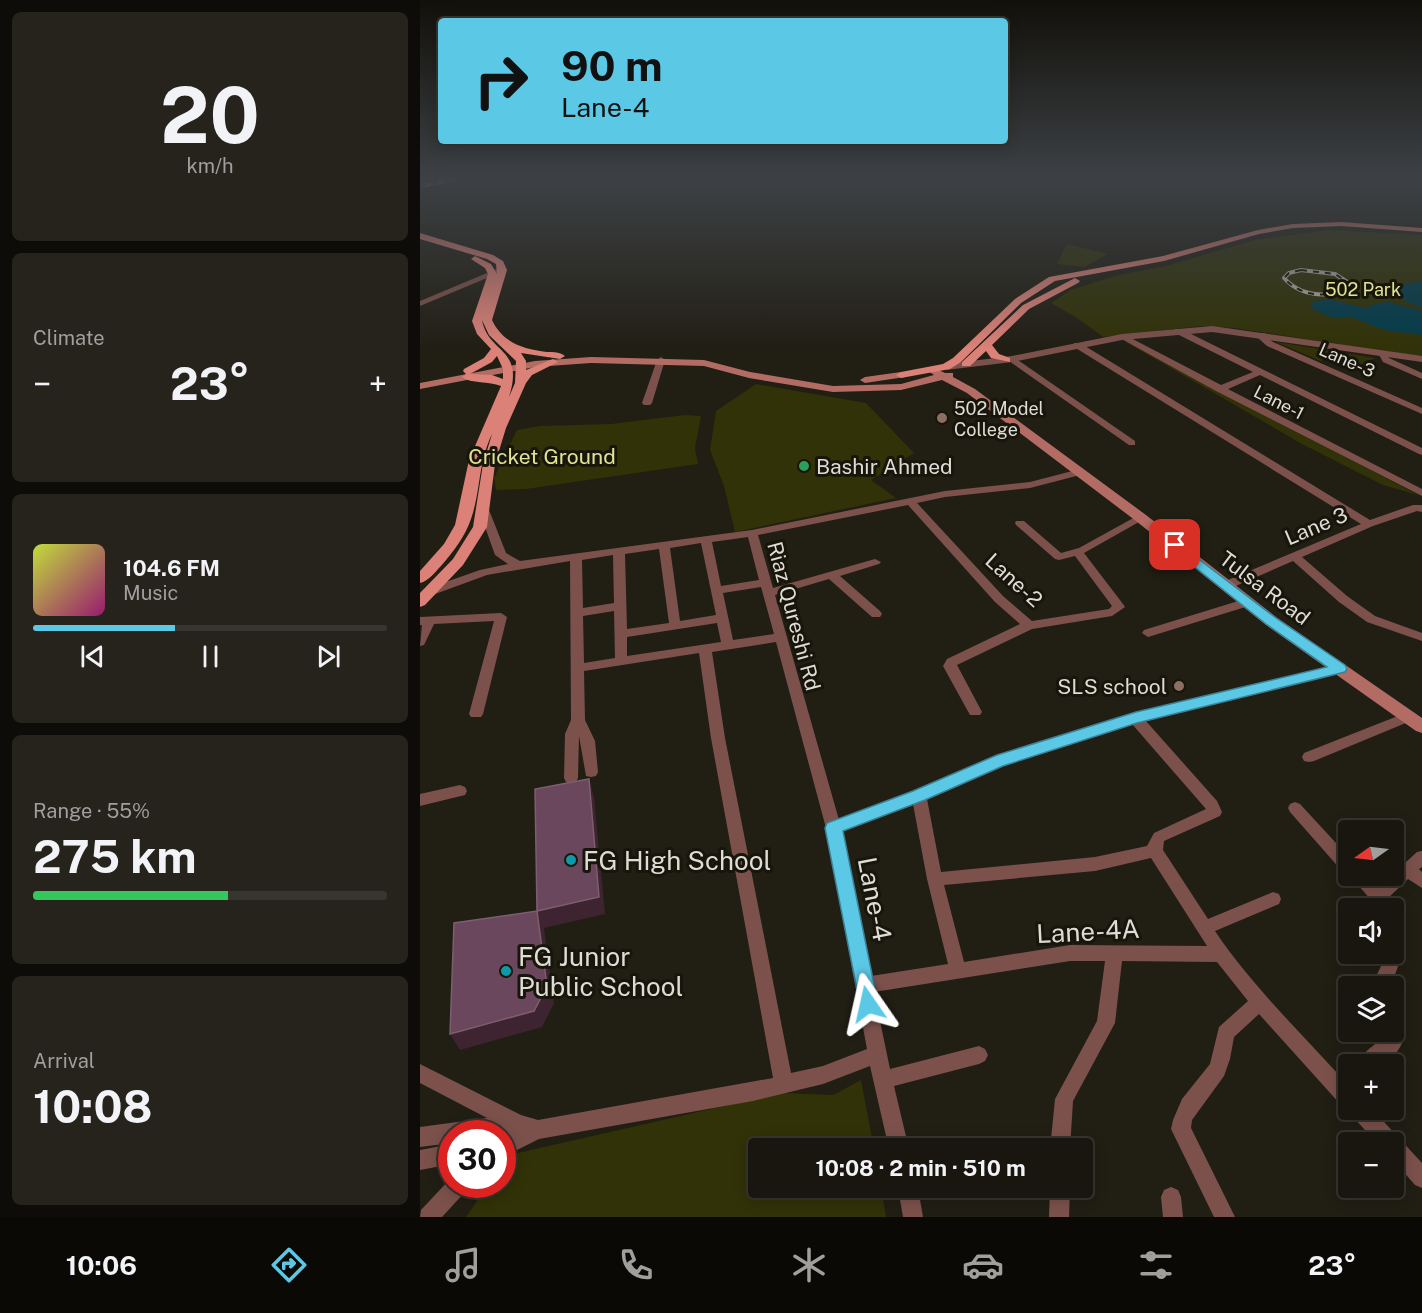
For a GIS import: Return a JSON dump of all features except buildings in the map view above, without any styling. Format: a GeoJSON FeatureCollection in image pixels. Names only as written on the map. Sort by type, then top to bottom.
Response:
{"type":"FeatureCollection","features":[{"type":"Feature","properties":{"kind":"main road"},"geometry":{"type":"LineString","coordinates":[[420,236],[490,257],[500,263],[503,270],[487,320],[493,333],[509,346],[522,364],[521,382],[500,428],[489,464],[480,527],[471,544],[424,598]]}},
{"type":"Feature","properties":{"kind":"main road"},"geometry":{"type":"LineString","coordinates":[[948,372],[957,360],[1018,301],[1052,279],[1164,258],[1244,236]]}},
{"type":"Feature","properties":{"kind":"main road"},"geometry":{"type":"LineString","coordinates":[[420,386],[467,374],[556,359],[661,360],[704,363],[748,375],[833,389],[869,390],[922,384],[964,366],[1038,299],[1070,282],[1180,259],[1266,236]]}},
{"type":"Feature","properties":{"kind":"main road"},"geometry":{"type":"LineString","coordinates":[[420,243],[482,261],[493,274],[477,321],[478,328],[497,349],[508,366],[507,385],[472,465],[467,513],[462,526],[453,541],[420,579]]}},
{"type":"Feature","properties":{"kind":"main road"},"geometry":{"type":"LineString","coordinates":[[986,344],[995,356],[1012,360]]}},
{"type":"Feature","properties":{"kind":"main road"},"geometry":{"type":"LineString","coordinates":[[509,346],[556,359]]}},
{"type":"Feature","properties":{"kind":"main road"},"geometry":{"type":"LineString","coordinates":[[467,374],[488,360],[497,349]]}},
{"type":"Feature","properties":{"kind":"main road","name":"Tulsa Road"},"geometry":{"type":"LineString","coordinates":[[556,359],[687,354],[818,379],[844,381],[932,370],[948,372],[1248,602],[1422,727]]}},
{"type":"Feature","properties":{"kind":"main road"},"geometry":{"type":"LineString","coordinates":[[521,382],[535,369],[556,359]]}},
{"type":"Feature","properties":{"kind":"main road"},"geometry":{"type":"LineString","coordinates":[[420,380],[467,374],[492,378],[507,385]]}},
{"type":"Feature","properties":{"kind":"main road","name":"Tulsa Road"},"geometry":{"type":"LineString","coordinates":[[922,384],[971,391]]}},
{"type":"Feature","properties":{"kind":"street"},"geometry":{"type":"LineString","coordinates":[[420,304],[503,270]]}},
{"type":"Feature","properties":{"kind":"street"},"geometry":{"type":"LineString","coordinates":[[948,372],[1125,339],[1180,332],[1262,337],[1422,361]]}},
{"type":"Feature","properties":{"kind":"street"},"geometry":{"type":"LineString","coordinates":[[1180,332],[1422,452]]}},
{"type":"Feature","properties":{"kind":"street","name":"Lane-3"},"geometry":{"type":"LineString","coordinates":[[1262,337],[1422,411]]}},
{"type":"Feature","properties":{"kind":"street","name":"Lane-1"},"geometry":{"type":"LineString","coordinates":[[1125,339],[1422,493]]}},
{"type":"Feature","properties":{"kind":"street"},"geometry":{"type":"LineString","coordinates":[[1080,347],[1369,524]]}},
{"type":"Feature","properties":{"kind":"street"},"geometry":{"type":"LineString","coordinates":[[1382,355],[1422,376]]}},
{"type":"Feature","properties":{"kind":"street"},"geometry":{"type":"LineString","coordinates":[[647,403],[661,360]]}},
{"type":"Feature","properties":{"kind":"street"},"geometry":{"type":"LineString","coordinates":[[964,366],[1012,360],[1132,443]]}},
{"type":"Feature","properties":{"kind":"street"},"geometry":{"type":"LineString","coordinates":[[1219,389],[1260,372]]}},
{"type":"Feature","properties":{"kind":"street"},"geometry":{"type":"LineString","coordinates":[[1409,445],[1422,438]]}},
{"type":"Feature","properties":{"kind":"street"},"geometry":{"type":"LineString","coordinates":[[752,534],[945,494],[1030,485],[1080,472]]}},
{"type":"Feature","properties":{"kind":"street","name":"Lane-2"},"geometry":{"type":"LineString","coordinates":[[910,502],[999,598],[1029,624],[1112,612],[1119,607],[1077,551]]}},
{"type":"Feature","properties":{"kind":"street","name":"Lane 3"},"geometry":{"type":"LineString","coordinates":[[1227,585],[1369,524],[1417,507],[1422,509]]}},
{"type":"Feature","properties":{"kind":"street"},"geometry":{"type":"LineString","coordinates":[[484,510],[501,555],[518,565]]}},
{"type":"Feature","properties":{"kind":"street"},"geometry":{"type":"LineString","coordinates":[[1020,523],[1059,557],[1077,551],[1141,518]]}},
{"type":"Feature","properties":{"kind":"street","name":"Riaz Qureshi Rd"},"geometry":{"type":"LineString","coordinates":[[424,598],[484,572],[518,565],[752,534],[834,828]]}},
{"type":"Feature","properties":{"kind":"street"},"geometry":{"type":"LineString","coordinates":[[706,540],[728,645]]}},
{"type":"Feature","properties":{"kind":"street"},"geometry":{"type":"LineString","coordinates":[[664,547],[675,626]]}},
{"type":"Feature","properties":{"kind":"street"},"geometry":{"type":"LineString","coordinates":[[619,553],[621,662]]}},
{"type":"Feature","properties":{"kind":"street"},"geometry":{"type":"LineString","coordinates":[[1295,556],[1343,599],[1371,619],[1422,637]]}},
{"type":"Feature","properties":{"kind":"street"},"geometry":{"type":"LineString","coordinates":[[571,778],[572,734],[578,720],[576,558]]}},
{"type":"Feature","properties":{"kind":"street"},"geometry":{"type":"LineString","coordinates":[[718,590],[766,588],[832,576],[875,562]]}},
{"type":"Feature","properties":{"kind":"street"},"geometry":{"type":"LineString","coordinates":[[832,576],[876,614]]}},
{"type":"Feature","properties":{"kind":"street"},"geometry":{"type":"LineString","coordinates":[[1148,633],[1248,602]]}},
{"type":"Feature","properties":{"kind":"street"},"geometry":{"type":"LineString","coordinates":[[576,613],[620,606]]}},
{"type":"Feature","properties":{"kind":"street"},"geometry":{"type":"LineString","coordinates":[[420,642],[425,620],[501,617],[476,714]]}},
{"type":"Feature","properties":{"kind":"street"},"geometry":{"type":"LineString","coordinates":[[621,634],[723,618]]}},
{"type":"Feature","properties":{"kind":"street"},"geometry":{"type":"LineString","coordinates":[[975,712],[948,666],[1029,624]]}},
{"type":"Feature","properties":{"kind":"street"},"geometry":{"type":"LineString","coordinates":[[577,668],[779,637]]}},
{"type":"Feature","properties":{"kind":"street"},"geometry":{"type":"LineString","coordinates":[[705,649],[718,738],[784,1084]]}},
{"type":"Feature","properties":{"kind":"street"},"geometry":{"type":"LineString","coordinates":[[834,828],[919,796],[997,761],[1136,718],[1340,669]]}},
{"type":"Feature","properties":{"kind":"street"},"geometry":{"type":"LineString","coordinates":[[1309,757],[1408,717]]}},
{"type":"Feature","properties":{"kind":"street"},"geometry":{"type":"LineString","coordinates":[[1136,718],[1212,805],[1215,812],[1159,837],[1155,844],[1155,851],[1221,954],[1260,1002],[1338,1080]]}},
{"type":"Feature","properties":{"kind":"street"},"geometry":{"type":"LineString","coordinates":[[578,720],[588,741],[591,772]]}},
{"type":"Feature","properties":{"kind":"street"},"geometry":{"type":"LineString","coordinates":[[420,800],[460,791]]}},
{"type":"Feature","properties":{"kind":"street"},"geometry":{"type":"LineString","coordinates":[[919,796],[935,879],[958,970]]}},
{"type":"Feature","properties":{"kind":"street"},"geometry":{"type":"LineString","coordinates":[[1295,807],[1338,855]]}},
{"type":"Feature","properties":{"kind":"street","name":"Lane-4"},"geometry":{"type":"LineString","coordinates":[[834,828],[882,1080],[896,1138]]}},
{"type":"Feature","properties":{"kind":"street"},"geometry":{"type":"LineString","coordinates":[[935,879],[1095,864],[1155,851]]}},
{"type":"Feature","properties":{"kind":"street"},"geometry":{"type":"LineString","coordinates":[[1384,898],[1407,870],[1422,857]]}},
{"type":"Feature","properties":{"kind":"street"},"geometry":{"type":"LineString","coordinates":[[1407,870],[1422,881]]}},
{"type":"Feature","properties":{"kind":"street"},"geometry":{"type":"LineString","coordinates":[[1366,886],[1376,898]]}},
{"type":"Feature","properties":{"kind":"street"},"geometry":{"type":"LineString","coordinates":[[1204,927],[1273,899]]}},
{"type":"Feature","properties":{"kind":"street","name":"Lane-4A"},"geometry":{"type":"LineString","coordinates":[[865,985],[1070,953],[1221,954]]}},
{"type":"Feature","properties":{"kind":"street"},"geometry":{"type":"LineString","coordinates":[[1061,1138],[1064,1099],[1106,1023],[1115,953]]}},
{"type":"Feature","properties":{"kind":"street"},"geometry":{"type":"LineString","coordinates":[[1225,1217],[1181,1129],[1182,1113],[1216,1072],[1223,1054],[1225,1033],[1260,1002]]}},
{"type":"Feature","properties":{"kind":"street"},"geometry":{"type":"LineString","coordinates":[[1380,1054],[1393,1044]]}},
{"type":"Feature","properties":{"kind":"street"},"geometry":{"type":"LineString","coordinates":[[516,1137],[538,1130],[784,1084],[823,1075],[877,1054]]}},
{"type":"Feature","properties":{"kind":"street"},"geometry":{"type":"LineString","coordinates":[[882,1080],[979,1055]]}},
{"type":"Feature","properties":{"kind":"street"},"geometry":{"type":"LineString","coordinates":[[420,1073],[484,1120]]}},
{"type":"Feature","properties":{"kind":"street"},"geometry":{"type":"LineString","coordinates":[[1369,1120],[1380,1132]]}},
{"type":"Feature","properties":{"kind":"street"},"geometry":{"type":"LineString","coordinates":[[420,1137],[438,1137]]}},
{"type":"Feature","properties":{"kind":"street"},"geometry":{"type":"LineString","coordinates":[[420,1160],[438,1157]]}},
{"type":"Feature","properties":{"kind":"street"},"geometry":{"type":"LineString","coordinates":[[1404,1158],[1422,1178]]}},
{"type":"Feature","properties":{"kind":"street"},"geometry":{"type":"LineString","coordinates":[[428,1217],[446,1198]]}},
{"type":"Feature","properties":{"kind":"street"},"geometry":{"type":"LineString","coordinates":[[910,1198],[913,1217]]}},
{"type":"Feature","properties":{"kind":"street"},"geometry":{"type":"LineString","coordinates":[[1059,1217],[1060,1198]]}},
{"type":"Feature","properties":{"kind":"green space","name":"502 Park"},"geometry":{"type":"Polygon","coordinates":[[[1286,236],[1422,236],[1422,357],[1235,328],[1201,326],[1103,337],[1051,303],[1071,290],[1118,275],[1166,266],[1255,240],[1286,236]]]}},
{"type":"Feature","properties":{"kind":"green space"},"geometry":{"type":"Polygon","coordinates":[[[1067,244],[1108,254],[1084,267],[1057,264],[1067,244]]]}},
{"type":"Feature","properties":{"kind":"green space"},"geometry":{"type":"Polygon","coordinates":[[[1126,342],[1418,495],[1383,485],[1302,444],[1126,342]]]}},
{"type":"Feature","properties":{"kind":"green space"},"geometry":{"type":"Polygon","coordinates":[[[1276,342],[1375,358],[1359,366],[1335,355],[1321,361],[1276,342]]]}},
{"type":"Feature","properties":{"kind":"green space","name":"Bashir Ahmed"},"geometry":{"type":"Polygon","coordinates":[[[756,384],[866,403],[914,453],[871,480],[896,498],[735,532],[724,486],[710,450],[716,411],[756,384]]]}},
{"type":"Feature","properties":{"kind":"green space","name":"Cricket Ground"},"geometry":{"type":"Polygon","coordinates":[[[685,415],[701,416],[695,448],[698,464],[526,489],[496,490],[494,478],[517,430],[540,426],[611,424],[685,415]]]}},
{"type":"Feature","properties":{"kind":"green space"},"geometry":{"type":"Polygon","coordinates":[[[861,1080],[872,1138],[748,1138],[748,1198],[883,1198],[886,1217],[466,1217],[479,1198],[516,1198],[516,1153],[782,1093],[833,1095],[861,1080]]]}},
{"type":"Feature","properties":{"kind":"water"},"geometry":{"type":"Polygon","coordinates":[[[1422,281],[1422,308],[1377,289],[1422,281]]]}},
{"type":"Feature","properties":{"kind":"water"},"geometry":{"type":"Polygon","coordinates":[[[1329,299],[1365,308],[1377,303],[1389,302],[1422,311],[1422,335],[1384,330],[1354,318],[1331,317],[1314,310],[1310,305],[1312,302],[1329,299]]]}},
{"type":"Feature","properties":{"kind":"railway"},"geometry":{"type":"LineString","coordinates":[[1301,270],[1335,274],[1352,285],[1348,291],[1339,293],[1322,295],[1306,292],[1284,278],[1289,273],[1301,270]]}},
{"type":"Feature","properties":{"kind":"place","name":"502 Model College"},"geometry":{"type":"Point","coordinates":[942,418]}},
{"type":"Feature","properties":{"kind":"place","name":"Bashir Ahmed"},"geometry":{"type":"Point","coordinates":[804,466]}},
{"type":"Feature","properties":{"kind":"place","name":"SLS school"},"geometry":{"type":"Point","coordinates":[1179,686]}},
{"type":"Feature","properties":{"kind":"place","name":"FG High School"},"geometry":{"type":"Point","coordinates":[571,860]}},
{"type":"Feature","properties":{"kind":"place","name":"FG Junior Public School"},"geometry":{"type":"Point","coordinates":[506,971]}},
{"type":"Feature","properties":{"kind":"route"},"geometry":{"type":"LineString","coordinates":[[868,1004],[834,828],[919,796],[997,761],[1136,718],[1253,688],[1340,669],[1271,621],[1175,545]]}}]}
